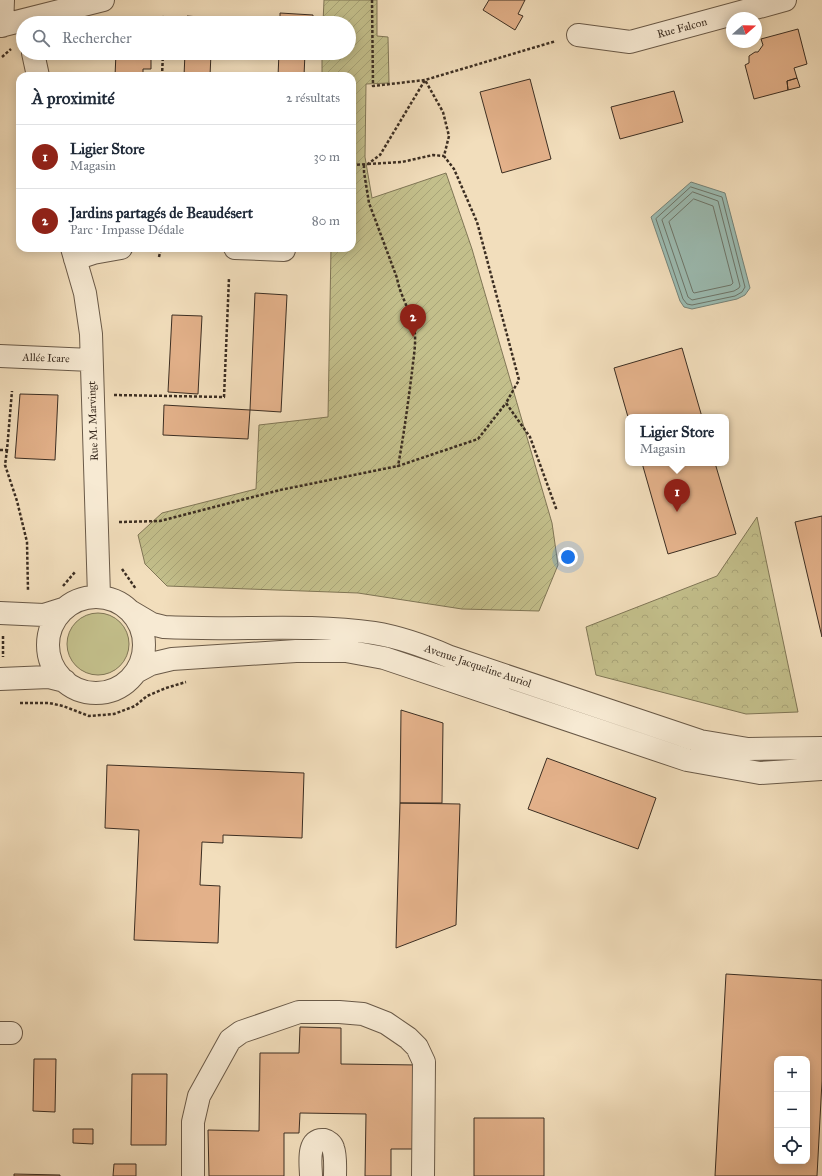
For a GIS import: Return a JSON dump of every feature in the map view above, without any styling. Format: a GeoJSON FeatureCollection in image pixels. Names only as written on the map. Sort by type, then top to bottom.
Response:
{"type":"FeatureCollection","features":[{"type":"Feature","properties":{"kind":"street"},"geometry":{"type":"LineString","coordinates":[[3,0],[1,26],[16,23]]}},
{"type":"Feature","properties":{"kind":"street"},"geometry":{"type":"LineString","coordinates":[[45,16],[103,0]]}},
{"type":"Feature","properties":{"kind":"street","name":"Rue Falcon"},"geometry":{"type":"LineString","coordinates":[[578,35],[630,42],[785,0]]}},
{"type":"Feature","properties":{"kind":"street"},"geometry":{"type":"LineString","coordinates":[[35,60],[37,72]]}},
{"type":"Feature","properties":{"kind":"street"},"geometry":{"type":"LineString","coordinates":[[74,253],[99,252]]}},
{"type":"Feature","properties":{"kind":"street","name":"Rue M. Marvingt"},"geometry":{"type":"LineString","coordinates":[[74,253],[85,293],[91,334],[99,596]]}},
{"type":"Feature","properties":{"kind":"street","name":"Allée Icare"},"geometry":{"type":"LineString","coordinates":[[0,356],[91,360]]}},
{"type":"Feature","properties":{"kind":"street"},"geometry":{"type":"LineString","coordinates":[[1,613],[44,615],[63,609],[86,597],[99,596],[110,598],[121,603],[138,621],[143,634],[144,647],[142,660],[136,672],[126,683],[113,690],[98,693],[86,692],[75,688],[65,681],[56,671],[50,659],[48,646],[49,632],[54,620],[63,609]]}},
{"type":"Feature","properties":{"kind":"street","name":"Avenue Jacqueline Auriol"},"geometry":{"type":"LineString","coordinates":[[130,611],[152,624],[164,627],[322,628],[376,634],[427,647],[450,657],[700,741],[748,750],[822,748]]}},
{"type":"Feature","properties":{"kind":"street","name":"Avenue Jacqueline Auriol"},"geometry":{"type":"LineString","coordinates":[[136,672],[151,664],[172,659],[296,651],[346,651],[391,660],[687,760],[760,773],[822,770]]}},
{"type":"Feature","properties":{"kind":"street"},"geometry":{"type":"LineString","coordinates":[[2,679],[49,677],[65,681]]}},
{"type":"Feature","properties":{"kind":"street"},"geometry":{"type":"LineString","coordinates":[[193,1176],[194,1122],[200,1096],[230,1040],[241,1032],[299,1012],[339,1012],[363,1014],[386,1023],[408,1038],[417,1047],[424,1062],[423,1176]]}},
{"type":"Feature","properties":{"kind":"street"},"geometry":{"type":"LineString","coordinates":[[311,1176],[310,1152],[312,1146],[317,1141],[323,1140],[329,1142],[333,1147],[335,1176]]}},
{"type":"Feature","properties":{"kind":"path"},"geometry":{"type":"LineString","coordinates":[[372,0],[373,86],[425,80],[578,35]]}},
{"type":"Feature","properties":{"kind":"path"},"geometry":{"type":"LineString","coordinates":[[162,72],[163,60]]}},
{"type":"Feature","properties":{"kind":"path"},"geometry":{"type":"LineString","coordinates":[[425,80],[443,112],[449,136],[444,156]]}},
{"type":"Feature","properties":{"kind":"path"},"geometry":{"type":"LineString","coordinates":[[398,466],[408,408],[414,358],[415,330],[369,203],[364,172],[366,164],[380,155],[425,80]]}},
{"type":"Feature","properties":{"kind":"path"},"geometry":{"type":"LineString","coordinates":[[118,522],[160,521],[280,490],[398,466],[478,439],[506,404],[519,380],[477,222],[454,169],[444,156],[433,155],[402,162],[356,165]]}},
{"type":"Feature","properties":{"kind":"path"},"geometry":{"type":"LineString","coordinates":[[160,257],[161,252]]}},
{"type":"Feature","properties":{"kind":"path"},"geometry":{"type":"LineString","coordinates":[[114,395],[224,397],[229,278]]}},
{"type":"Feature","properties":{"kind":"path"},"geometry":{"type":"LineString","coordinates":[[12,391],[5,465],[28,542],[28,599]]}},
{"type":"Feature","properties":{"kind":"path"},"geometry":{"type":"LineString","coordinates":[[506,404],[530,437],[557,510]]}},
{"type":"Feature","properties":{"kind":"path"},"geometry":{"type":"LineString","coordinates":[[0,450],[7,450]]}},
{"type":"Feature","properties":{"kind":"path"},"geometry":{"type":"LineString","coordinates":[[1,613],[2,679]]}},
{"type":"Feature","properties":{"kind":"path"},"geometry":{"type":"LineString","coordinates":[[20,703],[56,705],[89,716],[114,714],[135,706],[147,696],[166,688],[187,682]]}},
{"type":"Feature","properties":{"kind":"green space"},"geometry":{"type":"Polygon","coordinates":[[[324,0],[377,0],[377,36],[388,37],[389,83],[366,84],[365,157],[372,198],[446,173],[472,249],[552,523],[558,565],[539,611],[462,609],[358,593],[167,586],[145,564],[138,535],[162,513],[256,489],[259,425],[328,417],[331,252],[356,252],[356,72],[322,72],[322,60],[356,60],[356,16],[323,16],[324,0]]]}},
{"type":"Feature","properties":{"kind":"green space"},"geometry":{"type":"Polygon","coordinates":[[[757,517],[798,712],[746,714],[596,675],[586,627],[717,576],[757,517]]]}},
{"type":"Feature","properties":{"kind":"green space"},"geometry":{"type":"Polygon","coordinates":[[[98,613],[110,616],[120,622],[126,632],[129,644],[126,656],[120,666],[110,672],[98,675],[86,672],[76,666],[70,656],[67,644],[70,632],[76,622],[86,616],[98,613]]]}},
{"type":"Feature","properties":{"kind":"water"},"geometry":{"type":"Polygon","coordinates":[[[691,182],[725,193],[750,288],[745,295],[737,299],[692,309],[684,307],[680,301],[651,217],[691,182]]]}},
{"type":"Feature","properties":{"kind":"building"},"geometry":{"type":"Polygon","coordinates":[[[489,0],[525,0],[518,14],[523,16],[515,30],[483,10],[489,0]]]}},
{"type":"Feature","properties":{"kind":"building"},"geometry":{"type":"Polygon","coordinates":[[[280,13],[313,15],[313,16],[280,16],[280,13]]]}},
{"type":"Feature","properties":{"kind":"building"},"geometry":{"type":"Polygon","coordinates":[[[798,29],[807,64],[794,68],[797,78],[787,81],[788,90],[754,99],[745,65],[749,63],[749,56],[755,52],[758,52],[762,48],[762,39],[798,29]]]}},
{"type":"Feature","properties":{"kind":"building"},"geometry":{"type":"Polygon","coordinates":[[[116,60],[151,60],[151,69],[143,69],[143,72],[115,72],[116,60]]]}},
{"type":"Feature","properties":{"kind":"building"},"geometry":{"type":"Polygon","coordinates":[[[185,60],[211,60],[210,72],[184,72],[185,60]]]}},
{"type":"Feature","properties":{"kind":"building"},"geometry":{"type":"Polygon","coordinates":[[[279,60],[305,60],[304,72],[278,72],[279,60]]]}},
{"type":"Feature","properties":{"kind":"building"},"geometry":{"type":"Polygon","coordinates":[[[797,78],[800,87],[788,90],[787,81],[797,78]]]}},
{"type":"Feature","properties":{"kind":"building"},"geometry":{"type":"Polygon","coordinates":[[[530,79],[551,159],[502,173],[480,92],[530,79]]]}},
{"type":"Feature","properties":{"kind":"building"},"geometry":{"type":"Polygon","coordinates":[[[674,91],[683,122],[620,139],[611,107],[674,91]]]}},
{"type":"Feature","properties":{"kind":"building"},"geometry":{"type":"Polygon","coordinates":[[[255,293],[287,295],[281,412],[250,410],[255,293]]]}},
{"type":"Feature","properties":{"kind":"building"},"geometry":{"type":"Polygon","coordinates":[[[172,315],[202,316],[198,394],[168,392],[172,315]]]}},
{"type":"Feature","properties":{"kind":"building"},"geometry":{"type":"Polygon","coordinates":[[[682,348],[701,414],[627,414],[614,368],[682,348]]]}},
{"type":"Feature","properties":{"kind":"building"},"geometry":{"type":"Polygon","coordinates":[[[20,394],[58,395],[55,460],[15,458],[20,394]]]}},
{"type":"Feature","properties":{"kind":"building"},"geometry":{"type":"Polygon","coordinates":[[[164,405],[250,410],[248,439],[163,435],[164,405]]]}},
{"type":"Feature","properties":{"kind":"building"},"geometry":{"type":"Polygon","coordinates":[[[643,466],[716,466],[736,534],[668,554],[643,466]]]}},
{"type":"Feature","properties":{"kind":"building"},"geometry":{"type":"Polygon","coordinates":[[[822,516],[822,637],[795,522],[822,516]]]}},
{"type":"Feature","properties":{"kind":"building"},"geometry":{"type":"Polygon","coordinates":[[[401,710],[443,723],[442,803],[400,803],[401,710]]]}},
{"type":"Feature","properties":{"kind":"building"},"geometry":{"type":"Polygon","coordinates":[[[547,758],[656,798],[638,849],[528,809],[547,758]]]}},
{"type":"Feature","properties":{"kind":"building"},"geometry":{"type":"Polygon","coordinates":[[[107,765],[304,773],[302,838],[223,835],[223,843],[202,842],[200,885],[220,886],[218,943],[134,940],[139,830],[105,828],[107,765]]]}},
{"type":"Feature","properties":{"kind":"building"},"geometry":{"type":"Polygon","coordinates":[[[400,803],[460,804],[456,925],[396,948],[400,803]]]}},
{"type":"Feature","properties":{"kind":"building"},"geometry":{"type":"Polygon","coordinates":[[[726,974],[822,980],[822,1081],[817,1176],[715,1176],[726,974]]]}},
{"type":"Feature","properties":{"kind":"building"},"geometry":{"type":"Polygon","coordinates":[[[300,1027],[341,1028],[341,1064],[418,1065],[415,1149],[391,1149],[391,1176],[365,1176],[366,1114],[300,1113],[299,1133],[284,1133],[284,1176],[209,1176],[208,1130],[259,1131],[260,1053],[299,1053],[300,1027]]]}},
{"type":"Feature","properties":{"kind":"building"},"geometry":{"type":"Polygon","coordinates":[[[34,1059],[56,1059],[55,1112],[33,1111],[34,1059]]]}},
{"type":"Feature","properties":{"kind":"building"},"geometry":{"type":"Polygon","coordinates":[[[132,1074],[167,1074],[166,1145],[131,1145],[132,1074]]]}},
{"type":"Feature","properties":{"kind":"building"},"geometry":{"type":"Polygon","coordinates":[[[474,1118],[544,1118],[544,1176],[474,1176],[474,1118]]]}},
{"type":"Feature","properties":{"kind":"building"},"geometry":{"type":"Polygon","coordinates":[[[73,1129],[93,1129],[93,1144],[73,1143],[73,1129]]]}},
{"type":"Feature","properties":{"kind":"building"},"geometry":{"type":"Polygon","coordinates":[[[114,1164],[136,1164],[136,1176],[113,1176],[114,1164]]]}},
{"type":"Feature","properties":{"kind":"building"},"geometry":{"type":"Polygon","coordinates":[[[14,1174],[60,1175],[60,1176],[14,1176],[14,1174]]]}},
{"type":"Feature","properties":{"kind":"place","name":"Jardins partagés de Beaudésert"},"geometry":{"type":"Point","coordinates":[413,337]}},
{"type":"Feature","properties":{"kind":"place","name":"Ligier Store"},"geometry":{"type":"Point","coordinates":[677,512]}}]}
